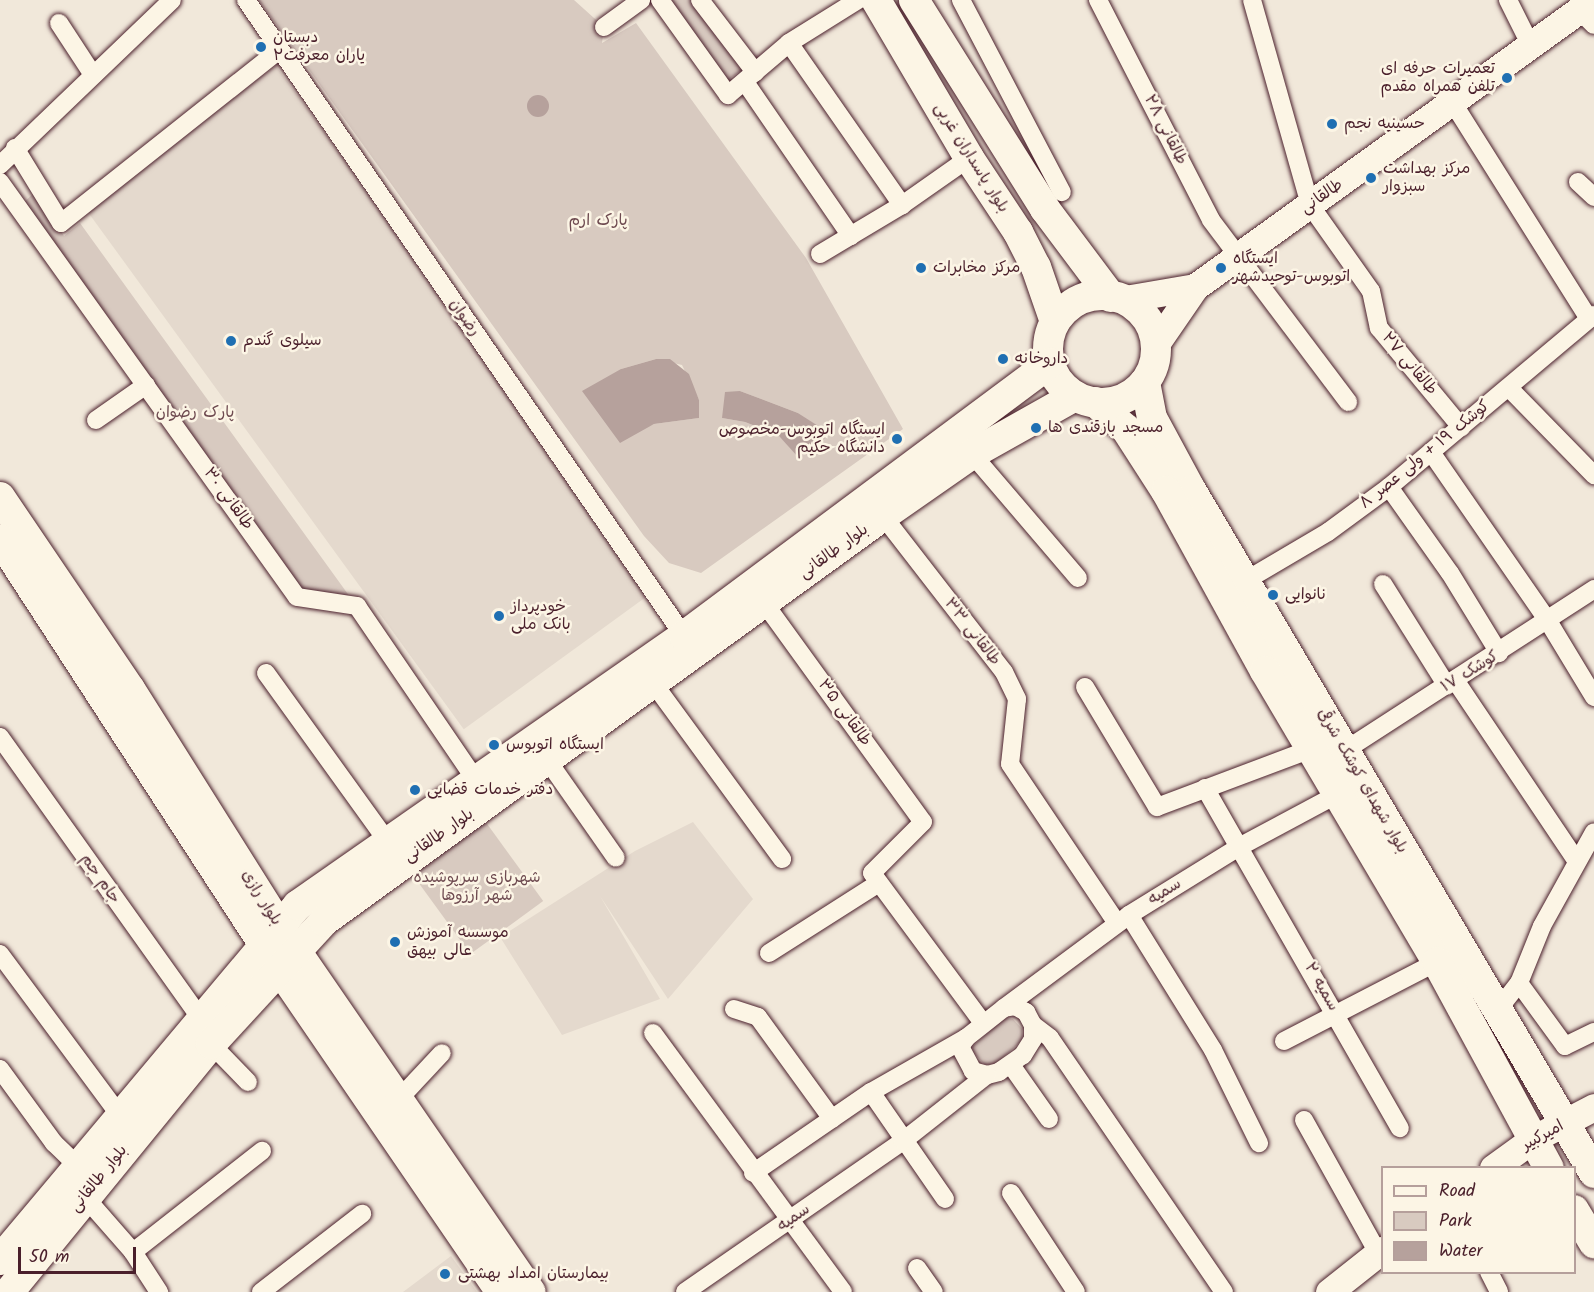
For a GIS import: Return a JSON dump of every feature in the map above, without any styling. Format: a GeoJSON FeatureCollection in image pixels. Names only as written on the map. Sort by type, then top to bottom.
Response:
{"type":"FeatureCollection","features":[{"type":"Feature","properties":{"kind":"main road","name":"بلوار پاسداران غربی"},"geometry":{"type":"LineString","coordinates":[[876,0],[969,158],[1018,232],[1036,267],[1055,322]]}},
{"type":"Feature","properties":{"kind":"main road"},"geometry":{"type":"LineString","coordinates":[[914,0],[1045,209],[1118,298]]}},
{"type":"Feature","properties":{"kind":"main road","name":"طالقانی"},"geometry":{"type":"LineString","coordinates":[[1195,287],[1531,46],[1589,12]]}},
{"type":"Feature","properties":{"kind":"main road"},"geometry":{"type":"LineString","coordinates":[[1118,298],[1195,287]]}},
{"type":"Feature","properties":{"kind":"main road"},"geometry":{"type":"LineString","coordinates":[[1156,344],[1143,313],[1118,298],[1099,294],[1078,300],[1055,322],[1048,349],[1050,363],[1060,382],[1085,399],[1118,401],[1145,382],[1152,370],[1156,344],[1195,287]]}},
{"type":"Feature","properties":{"kind":"main road","name":"بلوار طالقانی"},"geometry":{"type":"LineString","coordinates":[[279,947],[298,905],[475,779],[684,636],[1050,363]]}},
{"type":"Feature","properties":{"kind":"main road","name":"بلوار شهدای کوشک شرقی"},"geometry":{"type":"LineString","coordinates":[[1145,382],[1152,418],[1245,581],[1311,749],[1437,962],[1548,1166]]}},
{"type":"Feature","properties":{"kind":"main road","name":"بلوار طالقانی"},"geometry":{"type":"LineString","coordinates":[[9,1292],[84,1196],[206,1032],[279,947],[548,760],[883,516],[972,454],[1085,399]]}},
{"type":"Feature","properties":{"kind":"main road","name":"بلوار شهدای کوشک شرقی"},"geometry":{"type":"LineString","coordinates":[[1085,399],[1126,429],[1278,664],[1344,751],[1594,1173]]}},
{"type":"Feature","properties":{"kind":"main road","name":"بلوار رازی"},"geometry":{"type":"LineString","coordinates":[[0,497],[49,589]]}},
{"type":"Feature","properties":{"kind":"main road","name":"بلوار رازی"},"geometry":{"type":"LineString","coordinates":[[0,539],[49,589],[130,689],[279,947],[455,1204],[531,1292]]}},
{"type":"Feature","properties":{"kind":"main road","name":"بلوار رازی"},"geometry":{"type":"LineString","coordinates":[[279,947],[398,1100],[501,1292]]}},
{"type":"Feature","properties":{"kind":"main road","name":"بلوار طالقانی"},"geometry":{"type":"LineString","coordinates":[[0,1260],[119,1114],[206,1032]]}},
{"type":"Feature","properties":{"kind":"main road","name":"امیرکبیر"},"geometry":{"type":"LineString","coordinates":[[1494,1166],[1533,1139],[1594,1107]]}},
{"type":"Feature","properties":{"kind":"main road"},"geometry":{"type":"LineString","coordinates":[[1576,1212],[1594,1243]]}},
{"type":"Feature","properties":{"kind":"main road"},"geometry":{"type":"LineString","coordinates":[[1344,1287],[1380,1252]]}},
{"type":"Feature","properties":{"kind":"street"},"geometry":{"type":"LineString","coordinates":[[0,165],[15,148],[172,0]]}},
{"type":"Feature","properties":{"kind":"street","name":"رضوان"},"geometry":{"type":"LineString","coordinates":[[246,0],[684,636]]}},
{"type":"Feature","properties":{"kind":"street"},"geometry":{"type":"LineString","coordinates":[[604,27],[641,0]]}},
{"type":"Feature","properties":{"kind":"street"},"geometry":{"type":"LineString","coordinates":[[660,0],[728,95],[789,43],[858,0]]}},
{"type":"Feature","properties":{"kind":"street"},"geometry":{"type":"LineString","coordinates":[[700,0],[851,236]]}},
{"type":"Feature","properties":{"kind":"street"},"geometry":{"type":"LineString","coordinates":[[960,0],[1062,192]]}},
{"type":"Feature","properties":{"kind":"street","name":"طالقانی ۲۸"},"geometry":{"type":"LineString","coordinates":[[1098,0],[1211,220],[1348,402]]}},
{"type":"Feature","properties":{"kind":"street","name":"طالقانی ۲۷"},"geometry":{"type":"LineString","coordinates":[[1252,0],[1310,205],[1371,291],[1379,328],[1461,427]]}},
{"type":"Feature","properties":{"kind":"street"},"geometry":{"type":"LineString","coordinates":[[1508,0],[1531,46]]}},
{"type":"Feature","properties":{"kind":"street"},"geometry":{"type":"LineString","coordinates":[[59,24],[93,75]]}},
{"type":"Feature","properties":{"kind":"street"},"geometry":{"type":"LineString","coordinates":[[789,43],[902,205]]}},
{"type":"Feature","properties":{"kind":"street"},"geometry":{"type":"LineString","coordinates":[[15,148],[61,223],[279,50]]}},
{"type":"Feature","properties":{"kind":"street"},"geometry":{"type":"LineString","coordinates":[[1453,103],[1592,317]]}},
{"type":"Feature","properties":{"kind":"street"},"geometry":{"type":"LineString","coordinates":[[820,254],[902,205],[969,158]]}},
{"type":"Feature","properties":{"kind":"street","name":"طالقانی ۳۰"},"geometry":{"type":"LineString","coordinates":[[0,182],[297,597],[357,606],[475,779]]}},
{"type":"Feature","properties":{"kind":"street"},"geometry":{"type":"LineString","coordinates":[[1578,182],[1594,197]]}},
{"type":"Feature","properties":{"kind":"street","name":"کوشک ۱۹ + ولی عصر ۸"},"geometry":{"type":"LineString","coordinates":[[1245,581],[1328,532],[1389,487],[1592,317]]}},
{"type":"Feature","properties":{"kind":"street"},"geometry":{"type":"LineString","coordinates":[[96,420],[146,385]]}},
{"type":"Feature","properties":{"kind":"street"},"geometry":{"type":"LineString","coordinates":[[1509,388],[1594,475]]}},
{"type":"Feature","properties":{"kind":"street"},"geometry":{"type":"LineString","coordinates":[[1431,452],[1548,621],[1594,697]]}},
{"type":"Feature","properties":{"kind":"street"},"geometry":{"type":"LineString","coordinates":[[972,454],[1078,578]]}},
{"type":"Feature","properties":{"kind":"street"},"geometry":{"type":"LineString","coordinates":[[1389,487],[1450,573],[1499,653]]}},
{"type":"Feature","properties":{"kind":"street","name":"طالقانی ۳۳"},"geometry":{"type":"LineString","coordinates":[[883,516],[1004,672],[1017,699],[1010,764],[1123,919]]}},
{"type":"Feature","properties":{"kind":"street"},"geometry":{"type":"LineString","coordinates":[[1383,584],[1576,861]]}},
{"type":"Feature","properties":{"kind":"street","name":"کوشک ۱۷"},"geometry":{"type":"LineString","coordinates":[[1344,751],[1499,653],[1594,589]]}},
{"type":"Feature","properties":{"kind":"street","name":"طالقانی ۳۵"},"geometry":{"type":"LineString","coordinates":[[765,604],[923,822],[872,873],[879,883]]}},
{"type":"Feature","properties":{"kind":"street"},"geometry":{"type":"LineString","coordinates":[[266,673],[387,841]]}},
{"type":"Feature","properties":{"kind":"street"},"geometry":{"type":"LineString","coordinates":[[654,684],[782,859]]}},
{"type":"Feature","properties":{"kind":"street"},"geometry":{"type":"LineString","coordinates":[[1085,687],[1157,807],[1311,749]]}},
{"type":"Feature","properties":{"kind":"street","name":"جام جم"},"geometry":{"type":"LineString","coordinates":[[0,737],[206,1032],[248,1082]]}},
{"type":"Feature","properties":{"kind":"street"},"geometry":{"type":"LineString","coordinates":[[548,760],[616,858]]}},
{"type":"Feature","properties":{"kind":"street","name":"سمیه ۲"},"geometry":{"type":"LineString","coordinates":[[1205,788],[1400,1128]]}},
{"type":"Feature","properties":{"kind":"street","name":"سمیه"},"geometry":{"type":"LineString","coordinates":[[1004,1008],[1123,919],[1239,847],[1338,794]]}},
{"type":"Feature","properties":{"kind":"street"},"geometry":{"type":"LineString","coordinates":[[1497,1011],[1519,983],[1542,926],[1594,832]]}},
{"type":"Feature","properties":{"kind":"street"},"geometry":{"type":"LineString","coordinates":[[769,953],[879,883],[983,1023]]}},
{"type":"Feature","properties":{"kind":"street"},"geometry":{"type":"LineString","coordinates":[[1123,919],[1213,1050],[1259,1143]]}},
{"type":"Feature","properties":{"kind":"street"},"geometry":{"type":"LineString","coordinates":[[0,954],[119,1114]]}},
{"type":"Feature","properties":{"kind":"street"},"geometry":{"type":"LineString","coordinates":[[1284,1041],[1437,962]]}},
{"type":"Feature","properties":{"kind":"street"},"geometry":{"type":"LineString","coordinates":[[1519,983],[1565,1046],[1594,1032]]}},
{"type":"Feature","properties":{"kind":"street"},"geometry":{"type":"LineString","coordinates":[[753,1173],[871,1092],[966,1038],[1004,1008],[1015,1006],[1026,1012],[1033,1025],[1050,1038],[1224,1292]]}},
{"type":"Feature","properties":{"kind":"street"},"geometry":{"type":"LineString","coordinates":[[734,1009],[758,1017],[832,1119]]}},
{"type":"Feature","properties":{"kind":"street"},"geometry":{"type":"LineString","coordinates":[[966,1038],[960,1047],[964,1059],[973,1071],[987,1075],[1011,1065],[1023,1056],[1033,1039],[1033,1025]]}},
{"type":"Feature","properties":{"kind":"street"},"geometry":{"type":"LineString","coordinates":[[653,1033],[753,1173],[843,1292]]}},
{"type":"Feature","properties":{"kind":"street"},"geometry":{"type":"LineString","coordinates":[[398,1100],[442,1053]]}},
{"type":"Feature","properties":{"kind":"street"},"geometry":{"type":"LineString","coordinates":[[1011,1065],[1049,1119]]}},
{"type":"Feature","properties":{"kind":"street"},"geometry":{"type":"LineString","coordinates":[[0,1069],[54,1143],[77,1165]]}},
{"type":"Feature","properties":{"kind":"street","name":"سمیه"},"geometry":{"type":"LineString","coordinates":[[685,1292],[903,1142],[987,1075]]}},
{"type":"Feature","properties":{"kind":"street"},"geometry":{"type":"LineString","coordinates":[[871,1092],[903,1142],[945,1199]]}},
{"type":"Feature","properties":{"kind":"street"},"geometry":{"type":"LineString","coordinates":[[1304,1120],[1380,1252]]}},
{"type":"Feature","properties":{"kind":"street"},"geometry":{"type":"LineString","coordinates":[[133,1252],[262,1151]]}},
{"type":"Feature","properties":{"kind":"street"},"geometry":{"type":"LineString","coordinates":[[1011,1193],[1076,1292]]}},
{"type":"Feature","properties":{"kind":"street"},"geometry":{"type":"LineString","coordinates":[[84,1196],[133,1252],[159,1292]]}},
{"type":"Feature","properties":{"kind":"street"},"geometry":{"type":"LineString","coordinates":[[261,1292],[362,1214]]}},
{"type":"Feature","properties":{"kind":"street"},"geometry":{"type":"LineString","coordinates":[[917,1268],[934,1292]]}},
{"type":"Feature","properties":{"kind":"street"},"geometry":{"type":"LineString","coordinates":[[1490,1274],[1499,1292]]}},
{"type":"Feature","properties":{"kind":"shaded area"},"geometry":{"type":"Polygon","coordinates":[[[276,66],[656,589],[464,729],[83,206],[276,66]]]}},
{"type":"Feature","properties":{"kind":"shaded area"},"geometry":{"type":"Polygon","coordinates":[[[693,822],[753,899],[668,999],[600,896],[660,999],[562,1035],[500,937],[635,851],[693,822]]]}},
{"type":"Feature","properties":{"kind":"shaded area","name":"بیمارستان امداد بهشتی"},"geometry":{"type":"Polygon","coordinates":[[[451,1256],[477,1292],[403,1292],[451,1256]]]}},
{"type":"Feature","properties":{"kind":"green space","name":"پارک ارم"},"geometry":{"type":"Polygon","coordinates":[[[259,0],[574,0],[604,27],[602,43],[636,23],[806,258],[903,429],[701,573],[669,563],[644,536],[259,0]],[[656,359],[621,369],[640,430],[654,424],[699,418],[699,400],[682,365],[656,359]],[[740,391],[722,418],[745,422],[778,435],[798,456],[826,432],[798,413],[740,391]]]}},
{"type":"Feature","properties":{"kind":"green space"},"geometry":{"type":"Polygon","coordinates":[[[667,0],[698,0],[745,68],[723,83],[667,0]]]}},
{"type":"Feature","properties":{"kind":"green space","name":"پارک رضوان"},"geometry":{"type":"Polygon","coordinates":[[[34,193],[64,236],[80,223],[350,597],[300,590],[22,204],[34,193]]]}},
{"type":"Feature","properties":{"kind":"green space","name":"شهربازی سرپوشیده شهر آرزوها"},"geometry":{"type":"Polygon","coordinates":[[[485,821],[543,901],[470,954],[412,874],[485,821]]]}},
{"type":"Feature","properties":{"kind":"green space"},"geometry":{"type":"Polygon","coordinates":[[[1004,1018],[1013,1019],[1022,1029],[1022,1040],[996,1064],[984,1064],[973,1052],[973,1046],[1004,1018]]]}},
{"type":"Feature","properties":{"kind":"water"},"geometry":{"type":"Polygon","coordinates":[[[538,95],[546,98],[549,106],[546,114],[538,117],[530,114],[527,106],[530,98],[538,95]]]}},
{"type":"Feature","properties":{"kind":"water"},"geometry":{"type":"Polygon","coordinates":[[[656,359],[670,359],[689,374],[699,400],[699,418],[654,424],[620,443],[582,391],[621,369],[656,359]]]}},
{"type":"Feature","properties":{"kind":"water"},"geometry":{"type":"Polygon","coordinates":[[[740,391],[798,413],[826,431],[825,438],[798,457],[778,435],[745,422],[722,418],[725,392],[740,391]]]}},
{"type":"Feature","properties":{"kind":"place","name":"دبستان یاران معرفت۲"},"geometry":{"type":"Point","coordinates":[261,47]}},
{"type":"Feature","properties":{"kind":"place","name":"تعمیرات حرفه ای تلفن همراه مقدم"},"geometry":{"type":"Point","coordinates":[1507,78]}},
{"type":"Feature","properties":{"kind":"place","name":"حسینیه نجم"},"geometry":{"type":"Point","coordinates":[1332,124]}},
{"type":"Feature","properties":{"kind":"place","name":"مرکز بهداشت سبزوار"},"geometry":{"type":"Point","coordinates":[1371,178]}},
{"type":"Feature","properties":{"kind":"place","name":"مرکز مخابرات"},"geometry":{"type":"Point","coordinates":[921,268]}},
{"type":"Feature","properties":{"kind":"place","name":"ایستگاه اتوبوس-توحیدشهر"},"geometry":{"type":"Point","coordinates":[1221,268]}},
{"type":"Feature","properties":{"kind":"place","name":"سیلوی گندم"},"geometry":{"type":"Point","coordinates":[231,341]}},
{"type":"Feature","properties":{"kind":"place","name":"داروخانه"},"geometry":{"type":"Point","coordinates":[1003,359]}},
{"type":"Feature","properties":{"kind":"place","name":"مسجد بازقندی ها"},"geometry":{"type":"Point","coordinates":[1036,428]}},
{"type":"Feature","properties":{"kind":"place","name":"ایستگاه اتوبوس-مخصوص دانشگاه حکیم"},"geometry":{"type":"Point","coordinates":[897,439]}},
{"type":"Feature","properties":{"kind":"place","name":"نانوایی"},"geometry":{"type":"Point","coordinates":[1273,595]}},
{"type":"Feature","properties":{"kind":"place","name":"خودپرداز بانک ملی"},"geometry":{"type":"Point","coordinates":[499,616]}},
{"type":"Feature","properties":{"kind":"place","name":"ایستگاه اتوبوس"},"geometry":{"type":"Point","coordinates":[494,745]}},
{"type":"Feature","properties":{"kind":"place","name":"دفتر خدمات قضایی"},"geometry":{"type":"Point","coordinates":[415,790]}},
{"type":"Feature","properties":{"kind":"place","name":"موسسه آموزش عالی بیهق"},"geometry":{"type":"Point","coordinates":[395,942]}},
{"type":"Feature","properties":{"kind":"place","name":"بیمارستان امداد بهشتی"},"geometry":{"type":"Point","coordinates":[445,1274]}}]}
